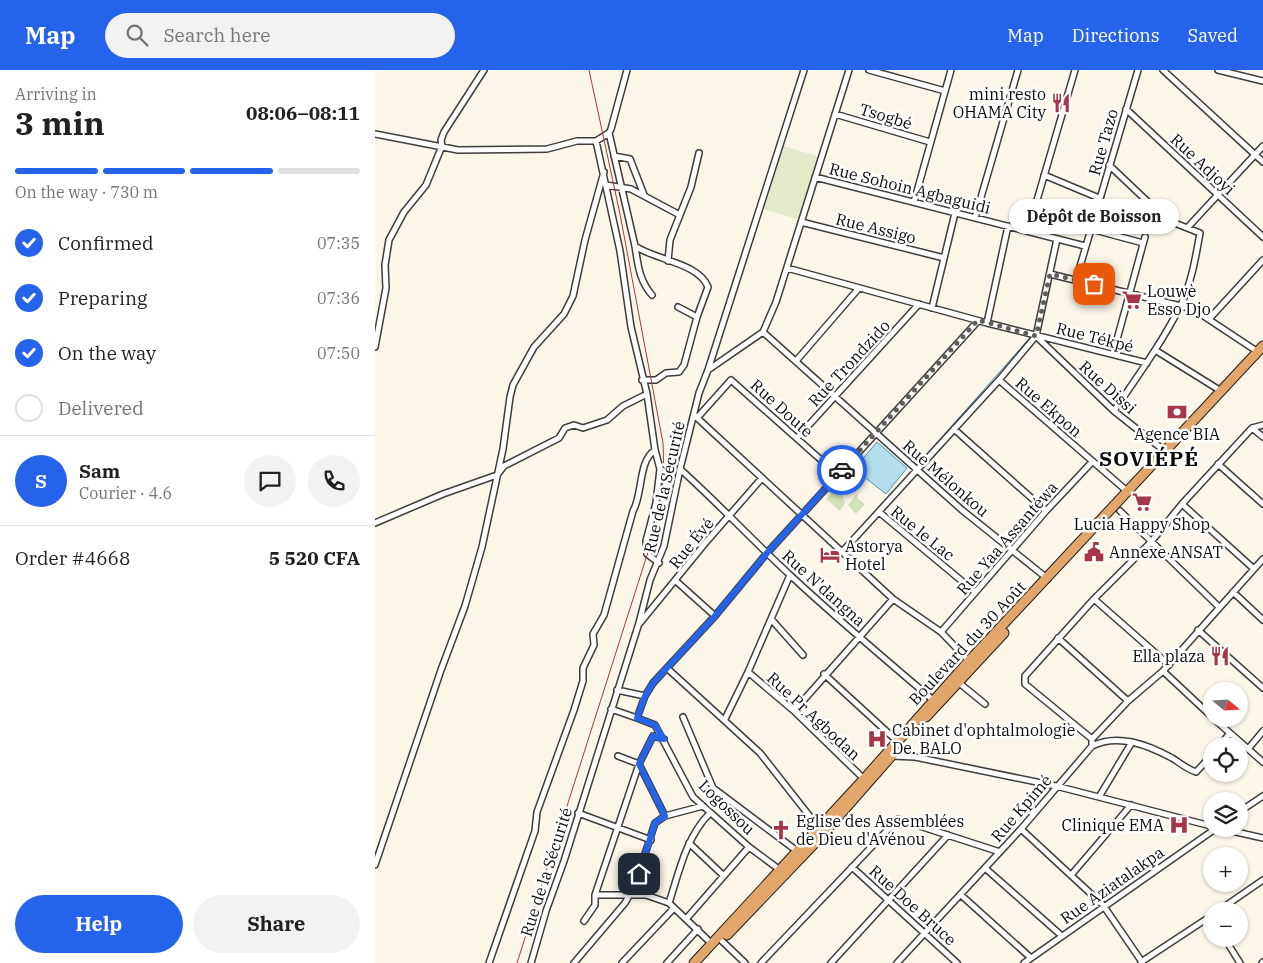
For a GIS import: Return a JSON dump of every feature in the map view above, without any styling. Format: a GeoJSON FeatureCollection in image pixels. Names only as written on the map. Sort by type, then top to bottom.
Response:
{"type":"FeatureCollection","features":[{"type":"Feature","properties":{"kind":"highway","name":"Boulevard du 30 Août"},"geometry":{"type":"LineString","coordinates":[[1117,508],[1129,492],[1261,350]]}},
{"type":"Feature","properties":{"kind":"highway","name":"Boulevard du 30 Août"},"geometry":{"type":"LineString","coordinates":[[702,963],[797,851],[958,682],[1261,350]]}},
{"type":"Feature","properties":{"kind":"highway","name":"Boulevard du 30 Août"},"geometry":{"type":"LineString","coordinates":[[694,963],[717,943],[815,843],[933,700],[969,661],[1050,581]]}},
{"type":"Feature","properties":{"kind":"street"},"geometry":{"type":"LineString","coordinates":[[375,347],[382,318],[386,288],[386,253],[389,240],[404,212],[425,185],[442,146],[443,132],[484,70]]}},
{"type":"Feature","properties":{"kind":"street"},"geometry":{"type":"LineString","coordinates":[[627,70],[609,133],[640,275],[644,286],[652,295]]}},
{"type":"Feature","properties":{"kind":"street","name":"Rue de la Sécurité"},"geometry":{"type":"LineString","coordinates":[[531,963],[639,623],[650,580],[659,564],[672,518],[680,469],[708,370],[804,70]]}},
{"type":"Feature","properties":{"kind":"street"},"geometry":{"type":"LineString","coordinates":[[708,370],[763,332],[787,268],[849,70]]}},
{"type":"Feature","properties":{"kind":"street"},"geometry":{"type":"LineString","coordinates":[[869,70],[945,91]]}},
{"type":"Feature","properties":{"kind":"street"},"geometry":{"type":"LineString","coordinates":[[913,202],[951,70]]}},
{"type":"Feature","properties":{"kind":"street"},"geometry":{"type":"LineString","coordinates":[[975,218],[1018,70]]}},
{"type":"Feature","properties":{"kind":"street","name":"Rue Tazo"},"geometry":{"type":"LineString","coordinates":[[1076,280],[1138,70]]}},
{"type":"Feature","properties":{"kind":"street"},"geometry":{"type":"LineString","coordinates":[[1163,70],[1263,162]]}},
{"type":"Feature","properties":{"kind":"street"},"geometry":{"type":"LineString","coordinates":[[1218,70],[1263,81]]}},
{"type":"Feature","properties":{"kind":"street"},"geometry":{"type":"LineString","coordinates":[[1027,231],[1073,71]]}},
{"type":"Feature","properties":{"kind":"street","name":"Rue Adjoyi"},"geometry":{"type":"LineString","coordinates":[[1126,109],[1263,237]]}},
{"type":"Feature","properties":{"kind":"street","name":"Tsogbé"},"geometry":{"type":"LineString","coordinates":[[835,114],[930,142]]}},
{"type":"Feature","properties":{"kind":"street"},"geometry":{"type":"LineString","coordinates":[[375,134],[458,150],[547,149],[577,141],[596,141],[609,133]]}},
{"type":"Feature","properties":{"kind":"street"},"geometry":{"type":"LineString","coordinates":[[596,141],[620,251],[631,327],[642,380],[647,394],[655,450],[660,469],[659,485],[646,545],[647,554],[659,564]]}},
{"type":"Feature","properties":{"kind":"street"},"geometry":{"type":"LineString","coordinates":[[1189,228],[1256,156],[1263,146]]}},
{"type":"Feature","properties":{"kind":"street"},"geometry":{"type":"LineString","coordinates":[[668,260],[670,240],[678,214],[691,187],[699,154]]}},
{"type":"Feature","properties":{"kind":"street"},"geometry":{"type":"LineString","coordinates":[[614,156],[630,159],[645,195]]}},
{"type":"Feature","properties":{"kind":"street"},"geometry":{"type":"LineString","coordinates":[[1109,165],[1167,220],[1200,233],[1181,305],[1147,363],[1114,411]]}},
{"type":"Feature","properties":{"kind":"street"},"geometry":{"type":"LineString","coordinates":[[375,865],[441,670],[465,606],[482,547],[513,385],[534,347],[564,314],[573,296],[585,240],[604,172]]}},
{"type":"Feature","properties":{"kind":"street"},"geometry":{"type":"LineString","coordinates":[[1044,175],[1099,198]]}},
{"type":"Feature","properties":{"kind":"street","name":"Rue Sohoin Agbaguidi"},"geometry":{"type":"LineString","coordinates":[[815,177],[1085,246]]}},
{"type":"Feature","properties":{"kind":"street"},"geometry":{"type":"LineString","coordinates":[[606,185],[621,187],[645,195],[678,214]]}},
{"type":"Feature","properties":{"kind":"street"},"geometry":{"type":"LineString","coordinates":[[932,308],[955,213]]}},
{"type":"Feature","properties":{"kind":"street","name":"Rue Assigo"},"geometry":{"type":"LineString","coordinates":[[801,222],[944,258]]}},
{"type":"Feature","properties":{"kind":"street"},"geometry":{"type":"LineString","coordinates":[[987,323],[1008,226]]}},
{"type":"Feature","properties":{"kind":"street"},"geometry":{"type":"LineString","coordinates":[[1091,228],[1143,244]]}},
{"type":"Feature","properties":{"kind":"street"},"geometry":{"type":"LineString","coordinates":[[1113,354],[1145,237]]}},
{"type":"Feature","properties":{"kind":"street"},"geometry":{"type":"LineString","coordinates":[[842,552],[999,380],[1036,336],[1057,239]]}},
{"type":"Feature","properties":{"kind":"street"},"geometry":{"type":"LineString","coordinates":[[635,246],[685,266],[707,283],[709,287],[697,317],[684,365],[679,372],[666,372],[652,381],[642,380]]}},
{"type":"Feature","properties":{"kind":"street"},"geometry":{"type":"LineString","coordinates":[[1210,318],[1263,260]]}},
{"type":"Feature","properties":{"kind":"street","name":"Rue Tékpé"},"geometry":{"type":"LineString","coordinates":[[787,268],[1036,336],[1147,363]]}},
{"type":"Feature","properties":{"kind":"street"},"geometry":{"type":"LineString","coordinates":[[1050,274],[1181,305],[1210,318],[1261,350]]}},
{"type":"Feature","properties":{"kind":"street"},"geometry":{"type":"LineString","coordinates":[[796,361],[859,288]]}},
{"type":"Feature","properties":{"kind":"street","name":"Rue Trondzido"},"geometry":{"type":"LineString","coordinates":[[797,438],[919,304]]}},
{"type":"Feature","properties":{"kind":"street"},"geometry":{"type":"LineString","coordinates":[[678,307],[697,317]]}},
{"type":"Feature","properties":{"kind":"street"},"geometry":{"type":"LineString","coordinates":[[611,709],[637,718],[645,696],[653,683],[668,669],[767,553],[978,320]]}},
{"type":"Feature","properties":{"kind":"street","name":"Rue Mélonkou"},"geometry":{"type":"LineString","coordinates":[[763,332],[917,470],[1050,581]]}},
{"type":"Feature","properties":{"kind":"street","name":"Rue Dissi"},"geometry":{"type":"LineString","coordinates":[[1036,336],[1114,411],[1166,452]]}},
{"type":"Feature","properties":{"kind":"street"},"geometry":{"type":"LineString","coordinates":[[1155,350],[1221,392]]}},
{"type":"Feature","properties":{"kind":"street","name":"Rue Doute"},"geometry":{"type":"LineString","coordinates":[[696,416],[731,380],[838,475]]}},
{"type":"Feature","properties":{"kind":"street","name":"Rue Ekpon"},"geometry":{"type":"LineString","coordinates":[[999,380],[1129,492]]}},
{"type":"Feature","properties":{"kind":"street"},"geometry":{"type":"LineString","coordinates":[[375,523],[443,494],[497,475],[504,466],[559,438],[565,428],[574,425],[583,428],[607,420],[619,408],[647,394]]}},
{"type":"Feature","properties":{"kind":"street"},"geometry":{"type":"LineString","coordinates":[[696,416],[893,599],[941,632],[969,661]]}},
{"type":"Feature","properties":{"kind":"street"},"geometry":{"type":"LineString","coordinates":[[1092,738],[1023,681],[1059,638],[1151,542],[1182,504],[1252,428],[1263,425]]}},
{"type":"Feature","properties":{"kind":"street"},"geometry":{"type":"LineString","coordinates":[[1252,428],[1263,437]]}},
{"type":"Feature","properties":{"kind":"street"},"geometry":{"type":"LineString","coordinates":[[954,429],[1046,511]]}},
{"type":"Feature","properties":{"kind":"street"},"geometry":{"type":"LineString","coordinates":[[489,963],[535,831],[537,812],[574,710],[583,680],[583,668],[594,645],[593,634],[607,605],[633,511],[639,500],[644,465],[655,450]]}},
{"type":"Feature","properties":{"kind":"street","name":"Rue Yaa Assantéwa"},"geometry":{"type":"LineString","coordinates":[[941,632],[1046,511],[1092,462]]}},
{"type":"Feature","properties":{"kind":"street"},"geometry":{"type":"LineString","coordinates":[[1219,464],[1263,504]]}},
{"type":"Feature","properties":{"kind":"street","name":"Rue N'dangna"},"geometry":{"type":"LineString","coordinates":[[680,469],[730,514],[767,553],[858,636],[933,700]]}},
{"type":"Feature","properties":{"kind":"street","name":"Rue Évé"},"geometry":{"type":"LineString","coordinates":[[639,623],[762,478]]}},
{"type":"Feature","properties":{"kind":"street"},"geometry":{"type":"LineString","coordinates":[[1182,504],[1254,569]]}},
{"type":"Feature","properties":{"kind":"street"},"geometry":{"type":"LineString","coordinates":[[1117,508],[1219,607]]}},
{"type":"Feature","properties":{"kind":"street","name":"Rue le Lac"},"geometry":{"type":"LineString","coordinates":[[879,512],[975,592]]}},
{"type":"Feature","properties":{"kind":"street"},"geometry":{"type":"LineString","coordinates":[[1203,765],[1196,772],[1171,757],[1132,742],[1113,738],[1092,746],[1092,738],[1128,701],[1169,665],[1198,630],[1263,559]]}},
{"type":"Feature","properties":{"kind":"street"},"geometry":{"type":"LineString","coordinates":[[725,719],[748,672],[790,574]]}},
{"type":"Feature","properties":{"kind":"street"},"geometry":{"type":"LineString","coordinates":[[676,580],[715,616]]}},
{"type":"Feature","properties":{"kind":"street"},"geometry":{"type":"LineString","coordinates":[[1233,592],[1263,620]]}},
{"type":"Feature","properties":{"kind":"street"},"geometry":{"type":"LineString","coordinates":[[794,711],[858,636],[893,599]]}},
{"type":"Feature","properties":{"kind":"street"},"geometry":{"type":"LineString","coordinates":[[1095,599],[1169,665]]}},
{"type":"Feature","properties":{"kind":"street"},"geometry":{"type":"LineString","coordinates":[[771,619],[803,655]]}},
{"type":"Feature","properties":{"kind":"street"},"geometry":{"type":"LineString","coordinates":[[1198,630],[1263,688]]}},
{"type":"Feature","properties":{"kind":"street"},"geometry":{"type":"LineString","coordinates":[[1059,638],[1128,701]]}},
{"type":"Feature","properties":{"kind":"street"},"geometry":{"type":"LineString","coordinates":[[668,669],[725,719],[760,753],[819,828]]}},
{"type":"Feature","properties":{"kind":"street"},"geometry":{"type":"LineString","coordinates":[[1163,671],[1203,708]]}},
{"type":"Feature","properties":{"kind":"street","name":"Rue Pr Agbodan"},"geometry":{"type":"LineString","coordinates":[[748,672],[794,711],[864,779]]}},
{"type":"Feature","properties":{"kind":"street"},"geometry":{"type":"LineString","coordinates":[[825,674],[893,749],[915,757],[1056,786],[1203,824]]}},
{"type":"Feature","properties":{"kind":"street"},"geometry":{"type":"LineString","coordinates":[[958,682],[985,704]]}},
{"type":"Feature","properties":{"kind":"street"},"geometry":{"type":"LineString","coordinates":[[617,690],[645,696]]}},
{"type":"Feature","properties":{"kind":"street"},"geometry":{"type":"LineString","coordinates":[[683,717],[713,788],[797,851]]}},
{"type":"Feature","properties":{"kind":"street","name":"Logossou"},"geometry":{"type":"LineString","coordinates":[[637,718],[655,725],[664,739],[689,792],[710,813],[780,870]]}},
{"type":"Feature","properties":{"kind":"street"},"geometry":{"type":"LineString","coordinates":[[1224,728],[1234,737]]}},
{"type":"Feature","properties":{"kind":"street"},"geometry":{"type":"LineString","coordinates":[[1263,731],[1248,749],[1263,762]]}},
{"type":"Feature","properties":{"kind":"street"},"geometry":{"type":"LineString","coordinates":[[1227,737],[1230,733]]}},
{"type":"Feature","properties":{"kind":"street"},"geometry":{"type":"LineString","coordinates":[[584,920],[595,905],[595,895],[639,764],[653,736],[664,739]]}},
{"type":"Feature","properties":{"kind":"street"},"geometry":{"type":"LineString","coordinates":[[1099,797],[1132,742]]}},
{"type":"Feature","properties":{"kind":"street","name":"Rue Kpimé"},"geometry":{"type":"LineString","coordinates":[[897,963],[926,934],[1021,829],[1092,746]]}},
{"type":"Feature","properties":{"kind":"street"},"geometry":{"type":"LineString","coordinates":[[618,756],[639,764],[665,816]]}},
{"type":"Feature","properties":{"kind":"street"},"geometry":{"type":"LineString","coordinates":[[1248,806],[1263,796]]}},
{"type":"Feature","properties":{"kind":"street"},"geometry":{"type":"LineString","coordinates":[[1072,874],[1131,805]]}},
{"type":"Feature","properties":{"kind":"street"},"geometry":{"type":"LineString","coordinates":[[574,963],[625,903],[651,840],[655,823],[665,816],[703,806]]}},
{"type":"Feature","properties":{"kind":"street"},"geometry":{"type":"LineString","coordinates":[[578,813],[651,840]]}},
{"type":"Feature","properties":{"kind":"street"},"geometry":{"type":"LineString","coordinates":[[669,903],[689,843],[697,826],[710,813]]}},
{"type":"Feature","properties":{"kind":"street"},"geometry":{"type":"LineString","coordinates":[[761,963],[851,866],[898,819],[1000,852]]}},
{"type":"Feature","properties":{"kind":"street"},"geometry":{"type":"LineString","coordinates":[[1021,829],[1072,874],[1103,905],[1141,962],[1203,921]]}},
{"type":"Feature","properties":{"kind":"street"},"geometry":{"type":"LineString","coordinates":[[831,963],[948,835]]}},
{"type":"Feature","properties":{"kind":"street"},"geometry":{"type":"LineString","coordinates":[[1248,835],[1263,838]]}},
{"type":"Feature","properties":{"kind":"street","name":"Rue Aziatalakpa"},"geometry":{"type":"LineString","coordinates":[[1024,963],[1103,905],[1203,837]]}},
{"type":"Feature","properties":{"kind":"street"},"geometry":{"type":"LineString","coordinates":[[689,843],[724,876]]}},
{"type":"Feature","properties":{"kind":"street"},"geometry":{"type":"LineString","coordinates":[[687,918],[749,846]]}},
{"type":"Feature","properties":{"kind":"street","name":"Rue Doe Bruce"},"geometry":{"type":"LineString","coordinates":[[851,866],[957,963]]}},
{"type":"Feature","properties":{"kind":"street"},"geometry":{"type":"LineString","coordinates":[[985,868],[1062,936]]}},
{"type":"Feature","properties":{"kind":"street"},"geometry":{"type":"LineString","coordinates":[[1231,902],[1263,880]]}},
{"type":"Feature","properties":{"kind":"street"},"geometry":{"type":"LineString","coordinates":[[595,895],[646,895],[669,903],[698,929],[745,963]]}},
{"type":"Feature","properties":{"kind":"street"},"geometry":{"type":"LineString","coordinates":[[961,895],[1031,958]]}},
{"type":"Feature","properties":{"kind":"street"},"geometry":{"type":"LineString","coordinates":[[622,963],[673,908]]}},
{"type":"Feature","properties":{"kind":"street"},"geometry":{"type":"LineString","coordinates":[[667,963],[698,929]]}},
{"type":"Feature","properties":{"kind":"street"},"geometry":{"type":"LineString","coordinates":[[1230,947],[1240,963]]}},
{"type":"Feature","properties":{"kind":"green space"},"geometry":{"type":"Polygon","coordinates":[[[784,146],[820,157],[800,220],[764,209],[784,146]]]}},
{"type":"Feature","properties":{"kind":"green space"},"geometry":{"type":"Polygon","coordinates":[[[839,485],[845,503],[840,511],[826,499],[839,485]]]}},
{"type":"Feature","properties":{"kind":"green space"},"geometry":{"type":"Polygon","coordinates":[[[856,494],[858,495],[857,498],[865,504],[856,514],[848,505],[856,494]]]}},
{"type":"Feature","properties":{"kind":"water"},"geometry":{"type":"Polygon","coordinates":[[[877,442],[907,468],[886,494],[854,469],[877,442]]]}},
{"type":"Feature","properties":{"kind":"waterway"},"geometry":{"type":"LineString","coordinates":[[917,465],[1028,340]]}},
{"type":"Feature","properties":{"kind":"waterway"},"geometry":{"type":"LineString","coordinates":[[924,468],[953,435]]}},
{"type":"Feature","properties":{"kind":"waterway"},"geometry":{"type":"LineString","coordinates":[[878,509],[912,471]]}},
{"type":"Feature","properties":{"kind":"railway"},"geometry":{"type":"LineString","coordinates":[[517,963],[655,530],[664,475],[663,443],[620,214],[589,70]]}},
{"type":"Feature","properties":{"kind":"way so far"},"geometry":{"type":"LineString","coordinates":[[842,470],[978,320],[1036,336],[1050,274],[1094,284]]}},
{"type":"Feature","properties":{"kind":"place","name":"mini resto OHAMA City"},"geometry":{"type":"Point","coordinates":[1061,103]}},
{"type":"Feature","properties":{"kind":"place","name":"Dépôt de Boisson"},"geometry":{"type":"Point","coordinates":[1094,284]}},
{"type":"Feature","properties":{"kind":"place","name":"Louwè Esso Djo"},"geometry":{"type":"Point","coordinates":[1132,300]}},
{"type":"Feature","properties":{"kind":"place","name":"Agence BIA"},"geometry":{"type":"Point","coordinates":[1177,412]}},
{"type":"Feature","properties":{"kind":"place","name":"Lucia Happy Shop"},"geometry":{"type":"Point","coordinates":[1142,502]}},
{"type":"Feature","properties":{"kind":"place","name":"Annexe ANSAT"},"geometry":{"type":"Point","coordinates":[1094,552]}},
{"type":"Feature","properties":{"kind":"place","name":"Astorya Hotel"},"geometry":{"type":"Point","coordinates":[830,555]}},
{"type":"Feature","properties":{"kind":"place","name":"Ella plaza"},"geometry":{"type":"Point","coordinates":[1220,656]}},
{"type":"Feature","properties":{"kind":"place","name":"Cabinet d'ophtalmologie De. BALO"},"geometry":{"type":"Point","coordinates":[877,739]}},
{"type":"Feature","properties":{"kind":"place","name":"Clinique EMA"},"geometry":{"type":"Point","coordinates":[1179,825]}},
{"type":"Feature","properties":{"kind":"place","name":"Eglise des Assemblées de Dieu d'Avénou"},"geometry":{"type":"Point","coordinates":[781,830]}},
{"type":"Feature","properties":{"kind":"district","name":"SOVIÉPÉ"},"geometry":{"type":"Point","coordinates":[1149,459]}},
{"type":"Feature","properties":{"kind":"route"},"geometry":{"type":"LineString","coordinates":[[639,874],[655,823],[665,816],[639,764],[653,736],[664,739],[655,725],[637,718],[645,696],[653,683],[668,669],[767,553],[842,470]]}}]}
